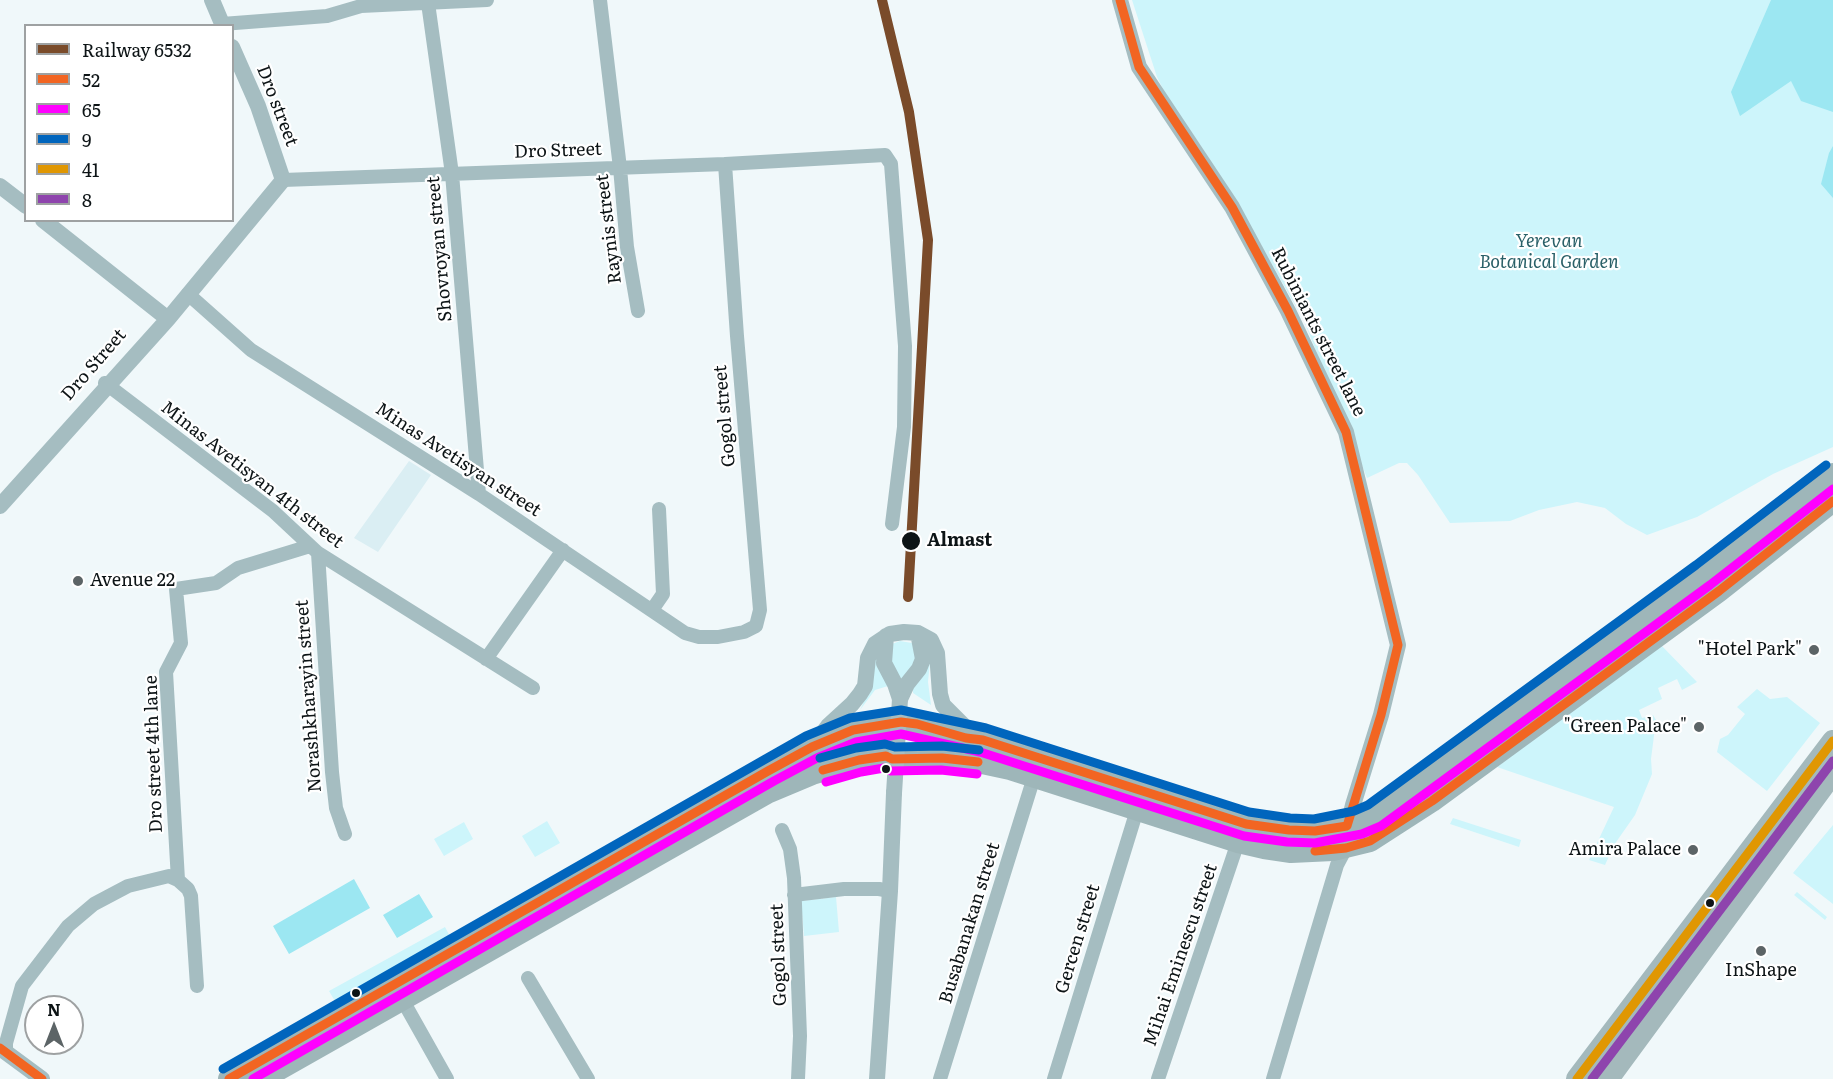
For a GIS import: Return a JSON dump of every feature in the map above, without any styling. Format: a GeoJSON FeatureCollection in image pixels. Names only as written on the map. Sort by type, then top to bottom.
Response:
{"type":"FeatureCollection","features":[{"type":"Feature","properties":{"kind":"highway"},"geometry":{"type":"LineString","coordinates":[[1577,1079],[1833,741]]}},
{"type":"Feature","properties":{"kind":"highway"},"geometry":{"type":"LineString","coordinates":[[1608,1079],[1833,773]]}},
{"type":"Feature","properties":{"kind":"main road"},"geometry":{"type":"LineString","coordinates":[[262,1079],[769,792],[834,766],[886,756],[892,759],[942,758],[982,763],[1034,777],[1238,843],[1291,852],[1346,837],[1693,583],[1833,474]]}},
{"type":"Feature","properties":{"kind":"main road"},"geometry":{"type":"LineString","coordinates":[[229,1079],[812,747],[853,730],[901,722],[922,725],[966,738],[983,740],[1246,824],[1315,831],[1371,841],[1432,801],[1719,591],[1833,501]]}},
{"type":"Feature","properties":{"kind":"main road"},"geometry":{"type":"LineString","coordinates":[[885,724],[883,741],[884,751],[888,754],[886,756]]}},
{"type":"Feature","properties":{"kind":"main road"},"geometry":{"type":"LineString","coordinates":[[921,758],[926,735],[922,725]]}},
{"type":"Feature","properties":{"kind":"street"},"geometry":{"type":"LineString","coordinates":[[212,0],[223,24]]}},
{"type":"Feature","properties":{"kind":"street"},"geometry":{"type":"LineString","coordinates":[[225,24],[232,21],[327,16],[348,5],[487,0]]}},
{"type":"Feature","properties":{"kind":"street","name":"Raynis street"},"geometry":{"type":"LineString","coordinates":[[600,0],[627,247],[638,311]]}},
{"type":"Feature","properties":{"kind":"street","name":"Rubiniants street lane"},"geometry":{"type":"LineString","coordinates":[[1120,0],[1139,67],[1232,207],[1288,311],[1346,432],[1398,645],[1382,715],[1346,837]]}},
{"type":"Feature","properties":{"kind":"street","name":"Shovroyan street"},"geometry":{"type":"LineString","coordinates":[[428,3],[452,174],[479,494]]}},
{"type":"Feature","properties":{"kind":"street","name":"Dro street"},"geometry":{"type":"LineString","coordinates":[[234,52],[258,106],[283,180]]}},
{"type":"Feature","properties":{"kind":"street","name":"Dro Street"},"geometry":{"type":"LineString","coordinates":[[283,180],[725,164],[885,155],[891,164],[905,346],[904,427],[892,525]]}},
{"type":"Feature","properties":{"kind":"street","name":"Gogol street"},"geometry":{"type":"LineString","coordinates":[[718,638],[744,632],[756,626],[759,610],[737,346],[725,164]]}},
{"type":"Feature","properties":{"kind":"street"},"geometry":{"type":"LineString","coordinates":[[188,294],[283,180]]}},
{"type":"Feature","properties":{"kind":"street"},"geometry":{"type":"LineString","coordinates":[[0,186],[24,204]]}},
{"type":"Feature","properties":{"kind":"street"},"geometry":{"type":"LineString","coordinates":[[46,222],[166,317]]}},
{"type":"Feature","properties":{"kind":"street","name":"Dro street"},"geometry":{"type":"LineString","coordinates":[[0,506],[188,294]]}},
{"type":"Feature","properties":{"kind":"street","name":"Minas Avetisyan street"},"geometry":{"type":"LineString","coordinates":[[188,294],[251,350],[479,494],[685,633],[699,637],[718,638]]}},
{"type":"Feature","properties":{"kind":"street","name":"Dro Street"},"geometry":{"type":"LineString","coordinates":[[0,496],[107,385]]}},
{"type":"Feature","properties":{"kind":"street","name":"Minas Avetisyan 4th street"},"geometry":{"type":"LineString","coordinates":[[107,385],[273,511],[314,549],[532,688]]}},
{"type":"Feature","properties":{"kind":"street"},"geometry":{"type":"LineString","coordinates":[[652,610],[663,594],[659,509]]}},
{"type":"Feature","properties":{"kind":"street","name":"Norashkharayin street"},"geometry":{"type":"LineString","coordinates":[[314,549],[332,772],[336,808],[345,834]]}},
{"type":"Feature","properties":{"kind":"street","name":"Dro street 4th lane"},"geometry":{"type":"LineString","coordinates":[[197,986],[191,896],[188,889],[178,880],[166,672],[181,643],[176,589],[216,583],[238,568],[314,549]]}},
{"type":"Feature","properties":{"kind":"street"},"geometry":{"type":"LineString","coordinates":[[486,659],[563,550]]}},
{"type":"Feature","properties":{"kind":"street"},"geometry":{"type":"LineString","coordinates":[[812,747],[828,726],[852,704],[865,686],[868,658],[875,644],[886,636],[904,632],[918,633],[935,646],[943,705],[963,726],[983,740]]}},
{"type":"Feature","properties":{"kind":"street"},"geometry":{"type":"LineString","coordinates":[[900,699],[923,659],[918,633]]}},
{"type":"Feature","properties":{"kind":"street"},"geometry":{"type":"LineString","coordinates":[[877,1079],[900,699],[884,663],[886,636]]}},
{"type":"Feature","properties":{"kind":"street","name":"Busabanakan street"},"geometry":{"type":"LineString","coordinates":[[940,1079],[1034,777]]}},
{"type":"Feature","properties":{"kind":"street","name":"Gercen street"},"geometry":{"type":"LineString","coordinates":[[1054,1079],[1137,810]]}},
{"type":"Feature","properties":{"kind":"street","name":"Gogol street"},"geometry":{"type":"LineString","coordinates":[[782,830],[790,849],[794,895],[800,1036],[798,1079]]}},
{"type":"Feature","properties":{"kind":"street"},"geometry":{"type":"LineString","coordinates":[[1274,1079],[1346,837]]}},
{"type":"Feature","properties":{"kind":"street","name":"Mihai Eminescu street"},"geometry":{"type":"LineString","coordinates":[[1158,1079],[1238,843]]}},
{"type":"Feature","properties":{"kind":"street"},"geometry":{"type":"LineString","coordinates":[[2,1053],[22,986],[68,926],[94,904],[128,886],[169,876],[178,880]]}},
{"type":"Feature","properties":{"kind":"street"},"geometry":{"type":"LineString","coordinates":[[794,895],[844,889],[890,891]]}},
{"type":"Feature","properties":{"kind":"street"},"geometry":{"type":"LineString","coordinates":[[528,978],[588,1079]]}},
{"type":"Feature","properties":{"kind":"street"},"geometry":{"type":"LineString","coordinates":[[402,999],[447,1079]]}},
{"type":"Feature","properties":{"kind":"street"},"geometry":{"type":"LineString","coordinates":[[2,1053],[26,1079]]}},
{"type":"Feature","properties":{"kind":"street"},"geometry":{"type":"LineString","coordinates":[[2,1053],[42,1079]]}},
{"type":"Feature","properties":{"kind":"shaded area"},"geometry":{"type":"Polygon","coordinates":[[[1771,0],[1833,0],[1833,112],[1801,101],[1791,81],[1740,116],[1731,92],[1771,0]]]}},
{"type":"Feature","properties":{"kind":"shaded area"},"geometry":{"type":"Polygon","coordinates":[[[1833,146],[1833,198],[1821,184],[1833,146]]]}},
{"type":"Feature","properties":{"kind":"shaded area"},"geometry":{"type":"Polygon","coordinates":[[[409,461],[431,475],[378,552],[354,538],[409,461]]]}},
{"type":"Feature","properties":{"kind":"shaded area"},"geometry":{"type":"Polygon","coordinates":[[[354,879],[370,908],[289,954],[273,926],[354,879]]]}},
{"type":"Feature","properties":{"kind":"shaded area"},"geometry":{"type":"Polygon","coordinates":[[[419,894],[433,917],[397,938],[383,915],[419,894]]]}},
{"type":"Feature","properties":{"kind":"green space","name":"Yerevan Botanical Garden"},"geometry":{"type":"Polygon","coordinates":[[[1132,0],[1833,0],[1833,447],[1773,474],[1697,517],[1647,535],[1626,524],[1605,508],[1577,502],[1539,510],[1510,521],[1450,523],[1418,475],[1407,463],[1399,463],[1367,478],[1304,321],[1248,222],[1205,152],[1166,95],[1157,77],[1132,0]]]}},
{"type":"Feature","properties":{"kind":"green space"},"geometry":{"type":"Polygon","coordinates":[[[900,641],[912,643],[919,657],[901,684],[887,662],[892,644],[900,641]]]}},
{"type":"Feature","properties":{"kind":"green space"},"geometry":{"type":"Polygon","coordinates":[[[1659,643],[1697,682],[1682,690],[1677,679],[1658,688],[1662,699],[1639,710],[1642,718],[1653,715],[1656,720],[1651,759],[1652,774],[1635,815],[1614,845],[1605,865],[1589,860],[1614,807],[1497,767],[1659,643]]]}},
{"type":"Feature","properties":{"kind":"green space"},"geometry":{"type":"Polygon","coordinates":[[[875,652],[888,686],[875,690],[860,710],[865,699],[875,652]]]}},
{"type":"Feature","properties":{"kind":"green space"},"geometry":{"type":"Polygon","coordinates":[[[930,662],[928,682],[931,705],[913,693],[913,688],[930,662]]]}},
{"type":"Feature","properties":{"kind":"green space"},"geometry":{"type":"Polygon","coordinates":[[[1757,689],[1770,699],[1787,697],[1820,723],[1767,791],[1717,752],[1720,739],[1728,735],[1745,714],[1737,707],[1757,689]]]}},
{"type":"Feature","properties":{"kind":"green space"},"geometry":{"type":"Polygon","coordinates":[[[1453,818],[1521,840],[1519,847],[1450,824],[1453,818]]]}},
{"type":"Feature","properties":{"kind":"green space"},"geometry":{"type":"Polygon","coordinates":[[[547,821],[560,843],[535,857],[522,836],[547,821]]]}},
{"type":"Feature","properties":{"kind":"green space"},"geometry":{"type":"Polygon","coordinates":[[[464,822],[473,839],[444,856],[434,839],[464,822]]]}},
{"type":"Feature","properties":{"kind":"green space"},"geometry":{"type":"Polygon","coordinates":[[[1833,825],[1833,904],[1793,873],[1833,825]]]}},
{"type":"Feature","properties":{"kind":"green space"},"geometry":{"type":"Polygon","coordinates":[[[1797,892],[1827,917],[1825,920],[1794,895],[1797,892]]]}},
{"type":"Feature","properties":{"kind":"green space"},"geometry":{"type":"Polygon","coordinates":[[[836,897],[839,932],[804,936],[801,901],[836,897]]]}},
{"type":"Feature","properties":{"kind":"green space"},"geometry":{"type":"Polygon","coordinates":[[[445,927],[452,940],[336,1003],[329,991],[445,927]]]}},
{"type":"Feature","properties":{"kind":"rail line","name":"6532"},"geometry":{"type":"LineString","coordinates":[[882,0],[909,112],[928,240],[908,597]]}},
{"type":"Feature","properties":{"kind":"transit line","name":"52"},"geometry":{"type":"LineString","coordinates":[[229,1079],[768,771],[812,747],[853,730],[901,722],[917,724],[966,738],[983,740],[1246,824],[1315,831],[1347,826],[1381,715],[1398,645],[1346,432],[1288,311],[1232,207],[1139,67],[1120,0]]}},
{"type":"Feature","properties":{"kind":"transit line","name":"9"},"geometry":{"type":"LineString","coordinates":[[223,1069],[806,736],[850,718],[901,710],[986,728],[1249,812],[1314,819],[1354,811],[1368,805],[1696,565],[1826,465]]}},
{"type":"Feature","properties":{"kind":"transit line","name":"65"},"geometry":{"type":"LineString","coordinates":[[253,1079],[774,781],[817,758],[856,742],[901,734],[980,752],[1244,836],[1315,843],[1362,834],[1381,826],[1710,585],[1833,489]]}},
{"type":"Feature","properties":{"kind":"transit line","name":"52"},"geometry":{"type":"LineString","coordinates":[[1315,851],[1346,848],[1370,841],[1432,801],[1719,591],[1833,501]]}},
{"type":"Feature","properties":{"kind":"transit line","name":"41"},"geometry":{"type":"LineString","coordinates":[[1577,1079],[1833,741]]}},
{"type":"Feature","properties":{"kind":"transit line","name":"9"},"geometry":{"type":"LineString","coordinates":[[820,758],[856,748],[885,744],[895,747],[942,746],[979,750]]}},
{"type":"Feature","properties":{"kind":"transit line","name":"52"},"geometry":{"type":"LineString","coordinates":[[823,770],[859,760],[886,756],[892,759],[942,758],[978,762]]}},
{"type":"Feature","properties":{"kind":"transit line","name":"8"},"geometry":{"type":"LineString","coordinates":[[1592,1079],[1833,761]]}},
{"type":"Feature","properties":{"kind":"transit line","name":"65"},"geometry":{"type":"LineString","coordinates":[[826,782],[884,768],[891,771],[941,770],[977,774]]}},
{"type":"Feature","properties":{"kind":"transit line","name":"52"},"geometry":{"type":"LineString","coordinates":[[0,1048],[42,1079]]}},
{"type":"Feature","properties":{"kind":"place","name":"Almast"},"geometry":{"type":"Point","coordinates":[911,541]}},
{"type":"Feature","properties":{"kind":"place","name":"Avenue 22"},"geometry":{"type":"Point","coordinates":[78,581]}},
{"type":"Feature","properties":{"kind":"place","name":"\"Hotel Park\""},"geometry":{"type":"Point","coordinates":[1814,650]}},
{"type":"Feature","properties":{"kind":"place","name":"\"Green Palace\""},"geometry":{"type":"Point","coordinates":[1699,727]}},
{"type":"Feature","properties":{"kind":"place","name":"Amira Palace"},"geometry":{"type":"Point","coordinates":[1693,850]}},
{"type":"Feature","properties":{"kind":"place","name":"InShape"},"geometry":{"type":"Point","coordinates":[1761,951]}}]}
